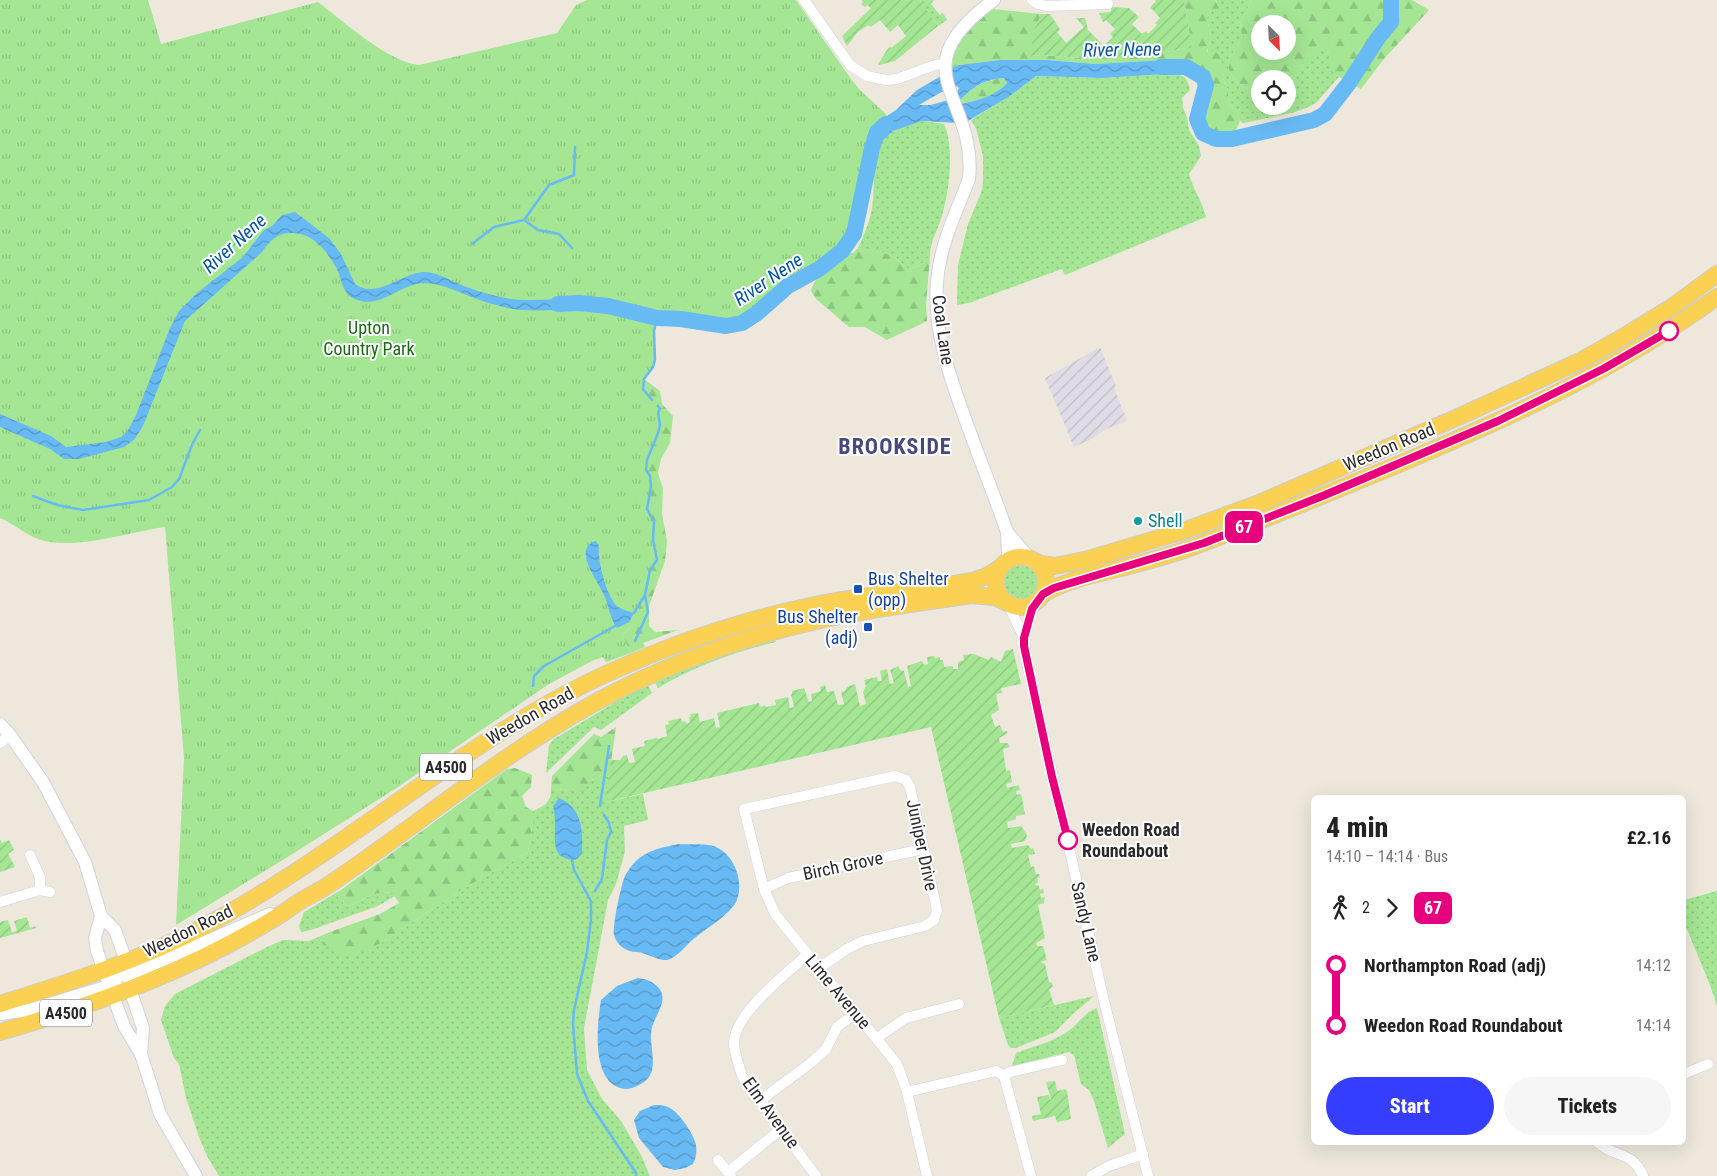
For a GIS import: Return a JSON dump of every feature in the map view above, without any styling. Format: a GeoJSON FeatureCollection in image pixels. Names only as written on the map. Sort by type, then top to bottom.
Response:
{"type":"FeatureCollection","features":[{"type":"Feature","properties":{"kind":"highway","name":"Weedon Road"},"geometry":{"type":"LineString","coordinates":[[1033,560],[1055,566],[1089,559],[1183,531],[1257,504],[1456,418],[1580,361],[1672,307],[1717,274]]}},
{"type":"Feature","properties":{"kind":"highway","name":"Weedon Road"},"geometry":{"type":"LineString","coordinates":[[1040,598],[1054,588],[1080,579],[1204,543],[1325,495],[1498,421],[1626,356],[1680,324],[1717,297]]}},
{"type":"Feature","properties":{"kind":"highway"},"geometry":{"type":"LineString","coordinates":[[1017,557],[1033,560],[1042,568],[1046,578],[1046,589],[1040,598],[1027,607],[1007,603],[999,594],[996,584],[1004,565],[1017,557]]}},
{"type":"Feature","properties":{"kind":"highway","name":"Weedon Road"},"geometry":{"type":"LineString","coordinates":[[0,1004],[109,983],[128,975],[174,941],[244,904],[294,872],[471,750],[544,706],[588,683],[660,652],[736,626],[815,605],[975,580],[987,576],[1004,565]]}},
{"type":"Feature","properties":{"kind":"highway","name":"Weedon Road"},"geometry":{"type":"LineString","coordinates":[[0,1032],[51,1017],[109,983],[128,975],[225,946],[271,921],[328,885],[483,774],[560,723],[600,700],[657,673],[735,643],[818,620],[971,595],[995,597],[1007,603]]}},
{"type":"Feature","properties":{"kind":"street"},"geometry":{"type":"LineString","coordinates":[[804,0],[850,65],[867,76],[886,80],[897,79],[932,66],[945,68],[950,46],[962,27],[994,0]]}},
{"type":"Feature","properties":{"kind":"street"},"geometry":{"type":"LineString","coordinates":[[1032,0],[1046,6],[1108,4]]}},
{"type":"Feature","properties":{"kind":"street","name":"Coal Lane"},"geometry":{"type":"LineString","coordinates":[[945,68],[952,100],[962,123],[970,162],[969,179],[943,249],[938,273],[936,298],[942,342],[952,383],[1007,532],[1008,553],[1004,565]]}},
{"type":"Feature","properties":{"kind":"street","name":"Coal Lane"},"geometry":{"type":"LineString","coordinates":[[1007,532],[1033,560]]}},
{"type":"Feature","properties":{"kind":"street"},"geometry":{"type":"LineString","coordinates":[[1024,638],[1032,609],[1040,598]]}},
{"type":"Feature","properties":{"kind":"street"},"geometry":{"type":"LineString","coordinates":[[1007,603],[1024,638]]}},
{"type":"Feature","properties":{"kind":"street","name":"Sandy Lane"},"geometry":{"type":"LineString","coordinates":[[1024,638],[1026,659],[1052,777],[1104,1001],[1148,1176]]}},
{"type":"Feature","properties":{"kind":"street"},"geometry":{"type":"LineString","coordinates":[[0,724],[5,739],[43,782],[85,862],[101,916],[115,930],[143,1028],[141,1054]]}},
{"type":"Feature","properties":{"kind":"street","name":"Juniper Drive"},"geometry":{"type":"LineString","coordinates":[[744,809],[895,776],[906,780],[910,787],[937,910],[934,920],[925,926],[864,941],[847,949],[819,968]]}},
{"type":"Feature","properties":{"kind":"street","name":"Lime Avenue"},"geometry":{"type":"LineString","coordinates":[[744,809],[764,889],[775,914],[897,1064],[908,1092],[927,1176]]}},
{"type":"Feature","properties":{"kind":"street","name":"Birch Grove"},"geometry":{"type":"LineString","coordinates":[[764,889],[788,878],[923,849]]}},
{"type":"Feature","properties":{"kind":"street"},"geometry":{"type":"LineString","coordinates":[[0,902],[45,891],[30,855]]}},
{"type":"Feature","properties":{"kind":"street"},"geometry":{"type":"LineString","coordinates":[[101,916],[94,938],[126,1032],[141,1054],[160,1114],[196,1176]]}},
{"type":"Feature","properties":{"kind":"street","name":"Elm Avenue"},"geometry":{"type":"LineString","coordinates":[[807,955],[743,1016],[734,1041],[742,1076],[762,1100],[816,1176]]}},
{"type":"Feature","properties":{"kind":"street","name":"Weedon Road"},"geometry":{"type":"LineString","coordinates":[[0,1014],[29,1010],[109,983]]}},
{"type":"Feature","properties":{"kind":"street"},"geometry":{"type":"LineString","coordinates":[[877,1038],[906,1018],[958,1004]]}},
{"type":"Feature","properties":{"kind":"street"},"geometry":{"type":"LineString","coordinates":[[762,1100],[812,1062],[826,1049],[837,1028],[856,1013]]}},
{"type":"Feature","properties":{"kind":"street"},"geometry":{"type":"LineString","coordinates":[[1004,1076],[1010,1072],[1062,1060]]}},
{"type":"Feature","properties":{"kind":"street"},"geometry":{"type":"LineString","coordinates":[[1686,1073],[1708,1064]]}},
{"type":"Feature","properties":{"kind":"street"},"geometry":{"type":"LineString","coordinates":[[908,1092],[996,1072],[1004,1076],[1031,1176]]}},
{"type":"Feature","properties":{"kind":"street"},"geometry":{"type":"LineString","coordinates":[[718,1160],[730,1174],[782,1129]]}},
{"type":"Feature","properties":{"kind":"street"},"geometry":{"type":"LineString","coordinates":[[1600,1145],[1605,1150],[1632,1159],[1639,1166],[1644,1176]]}},
{"type":"Feature","properties":{"kind":"street"},"geometry":{"type":"LineString","coordinates":[[1091,1176],[1124,1160],[1143,1154]]}},
{"type":"Feature","properties":{"kind":"shaded area"},"geometry":{"type":"Polygon","coordinates":[[[1100,347],[1116,386],[1114,388],[1127,421],[1106,429],[1090,440],[1074,447],[1045,378],[1100,347]]]}},
{"type":"Feature","properties":{"kind":"green space","name":"Upton Country Park"},"geometry":{"type":"Polygon","coordinates":[[[0,0],[148,0],[161,44],[318,2],[380,49],[394,57],[419,65],[557,33],[576,5],[587,0],[796,0],[851,79],[887,115],[876,123],[870,133],[865,152],[854,234],[842,251],[819,269],[788,286],[756,314],[742,323],[726,326],[657,318],[654,332],[655,360],[653,367],[644,379],[643,388],[660,409],[658,413],[660,425],[647,460],[646,470],[650,476],[651,486],[647,509],[654,522],[653,540],[657,560],[650,570],[645,595],[639,606],[639,615],[622,635],[631,653],[606,662],[603,657],[592,661],[549,684],[395,789],[176,925],[184,758],[165,527],[105,539],[58,543],[33,537],[0,518],[0,0]]]}},
{"type":"Feature","properties":{"kind":"green space"},"geometry":{"type":"Polygon","coordinates":[[[862,0],[920,0],[938,26],[895,61],[879,65],[888,49],[906,36],[898,25],[890,32],[880,20],[871,27],[868,25],[858,32],[847,46],[842,36],[871,8],[861,4],[862,0]]]}},
{"type":"Feature","properties":{"kind":"green space"},"geometry":{"type":"Polygon","coordinates":[[[920,0],[934,0],[931,4],[940,15],[943,13],[947,20],[938,26],[920,0]]]}},
{"type":"Feature","properties":{"kind":"green space"},"geometry":{"type":"Polygon","coordinates":[[[1155,0],[1184,0],[1192,48],[1095,59],[1031,56],[1033,31],[1042,14],[1050,14],[1060,29],[1057,32],[1066,43],[1084,27],[1076,18],[1085,18],[1088,30],[1104,46],[1113,37],[1110,34],[1115,29],[1106,20],[1103,22],[1099,13],[1111,12],[1111,7],[1129,8],[1139,17],[1132,24],[1142,34],[1146,31],[1148,34],[1157,25],[1155,23],[1160,18],[1150,7],[1155,0]]]}},
{"type":"Feature","properties":{"kind":"green space"},"geometry":{"type":"Polygon","coordinates":[[[1184,0],[1215,0],[1219,9],[1211,12],[1207,18],[1211,38],[1207,52],[1215,52],[1220,55],[1224,70],[1223,78],[1228,90],[1229,104],[1237,112],[1240,121],[1232,139],[1216,139],[1203,133],[1197,119],[1206,85],[1203,77],[1186,67],[1182,67],[1183,59],[1095,64],[1048,60],[1000,60],[958,65],[950,70],[956,46],[974,25],[992,9],[1042,14],[1033,31],[1032,56],[1095,59],[1192,48],[1184,0]]]}},
{"type":"Feature","properties":{"kind":"green space"},"geometry":{"type":"Polygon","coordinates":[[[1215,0],[1252,0],[1240,23],[1242,37],[1229,58],[1229,70],[1242,86],[1251,91],[1251,115],[1281,115],[1244,123],[1240,121],[1237,112],[1229,104],[1228,90],[1223,78],[1224,70],[1207,53],[1211,38],[1207,18],[1217,1],[1215,0]]]}},
{"type":"Feature","properties":{"kind":"green space"},"geometry":{"type":"Polygon","coordinates":[[[1252,0],[1412,0],[1429,10],[1383,60],[1361,89],[1334,74],[1329,51],[1320,49],[1296,71],[1251,70],[1251,91],[1246,89],[1234,78],[1229,69],[1229,58],[1242,37],[1240,23],[1252,0]]]}},
{"type":"Feature","properties":{"kind":"green space"},"geometry":{"type":"Polygon","coordinates":[[[1320,48],[1329,51],[1334,74],[1339,77],[1316,103],[1296,112],[1296,70],[1320,48]]]}},
{"type":"Feature","properties":{"kind":"green space"},"geometry":{"type":"Polygon","coordinates":[[[1165,74],[1182,76],[1189,84],[1190,90],[1182,98],[1183,108],[1189,130],[1199,146],[1201,156],[1189,174],[1206,217],[1065,275],[1062,269],[969,303],[957,305],[958,265],[968,224],[983,184],[983,156],[976,128],[971,120],[1010,96],[1036,76],[1102,78],[1165,74]]]}},
{"type":"Feature","properties":{"kind":"green space"},"geometry":{"type":"Polygon","coordinates":[[[1005,78],[1007,83],[996,92],[976,100],[955,104],[966,93],[977,86],[1005,78]]]}},
{"type":"Feature","properties":{"kind":"green space"},"geometry":{"type":"Polygon","coordinates":[[[922,121],[944,124],[949,145],[950,171],[944,208],[932,242],[930,256],[922,264],[910,269],[893,256],[858,248],[871,213],[874,164],[881,142],[894,131],[922,121]]]}},
{"type":"Feature","properties":{"kind":"green space"},"geometry":{"type":"Polygon","coordinates":[[[858,248],[893,256],[910,269],[922,264],[930,256],[926,305],[927,321],[887,340],[865,327],[849,327],[816,299],[811,291],[821,274],[845,252],[853,253],[858,248]]]}},
{"type":"Feature","properties":{"kind":"green space"},"geometry":{"type":"Polygon","coordinates":[[[644,379],[660,391],[662,404],[673,416],[670,443],[661,459],[658,473],[663,488],[662,514],[667,541],[665,561],[649,606],[649,626],[655,632],[678,630],[643,643],[645,647],[631,653],[622,635],[632,625],[644,379]]]}},
{"type":"Feature","properties":{"kind":"green space"},"geometry":{"type":"Polygon","coordinates":[[[1021,564],[1028,565],[1034,569],[1038,575],[1038,589],[1034,595],[1028,599],[1021,600],[1014,599],[1008,595],[1004,589],[1003,582],[1004,575],[1008,569],[1014,565],[1021,564]]]}},
{"type":"Feature","properties":{"kind":"green space"},"geometry":{"type":"Polygon","coordinates":[[[769,639],[776,642],[715,660],[658,688],[653,679],[769,639]]]}},
{"type":"Feature","properties":{"kind":"green space"},"geometry":{"type":"Polygon","coordinates":[[[1013,649],[1021,684],[1001,688],[1002,693],[996,694],[999,710],[991,715],[995,727],[1000,725],[1003,732],[1007,731],[1007,734],[999,738],[1000,743],[1008,743],[1010,747],[1003,749],[1006,771],[1010,770],[1012,782],[1006,784],[1007,788],[1019,785],[1020,790],[1016,791],[1017,795],[1021,794],[1025,814],[1016,816],[1016,819],[1007,822],[1008,828],[1021,826],[1027,835],[1025,841],[1011,844],[1012,848],[1028,845],[1031,849],[1033,848],[1035,854],[1028,855],[1031,867],[1034,866],[1036,874],[1039,874],[1040,877],[1037,878],[1038,882],[1035,885],[1039,886],[1040,890],[1043,889],[1044,893],[1040,894],[1041,898],[1045,897],[1044,903],[1038,905],[1045,938],[1036,943],[1037,946],[1043,946],[1047,960],[1040,962],[1045,964],[1049,982],[1052,983],[1053,987],[1049,989],[1054,1005],[999,1018],[931,727],[605,802],[611,760],[620,760],[623,756],[627,755],[629,763],[635,762],[632,749],[645,746],[644,741],[667,736],[665,725],[669,724],[668,721],[681,718],[682,722],[685,721],[687,724],[690,722],[690,714],[698,713],[700,722],[714,718],[716,728],[720,727],[717,713],[759,703],[760,707],[776,705],[775,700],[788,697],[790,708],[794,707],[792,691],[804,688],[809,702],[812,701],[811,694],[821,691],[820,687],[825,685],[827,692],[834,691],[838,705],[844,704],[841,692],[855,684],[860,706],[866,704],[863,692],[866,686],[864,680],[877,677],[878,681],[882,681],[880,671],[887,669],[890,684],[894,683],[890,670],[899,666],[900,670],[904,671],[908,687],[911,686],[907,666],[922,661],[924,665],[928,664],[927,657],[940,657],[940,660],[943,660],[944,667],[953,666],[953,669],[958,669],[958,662],[964,660],[963,655],[973,654],[989,660],[991,657],[1001,662],[1005,651],[1013,649]]]}},
{"type":"Feature","properties":{"kind":"green space"},"geometry":{"type":"Polygon","coordinates":[[[647,683],[652,693],[601,730],[594,727],[546,773],[549,745],[554,739],[647,683]]]}},
{"type":"Feature","properties":{"kind":"green space"},"geometry":{"type":"Polygon","coordinates":[[[616,727],[609,777],[602,774],[599,778],[591,780],[587,787],[575,790],[551,789],[552,776],[594,734],[601,737],[616,727]]]}},
{"type":"Feature","properties":{"kind":"green space"},"geometry":{"type":"Polygon","coordinates":[[[515,768],[532,775],[531,787],[522,796],[526,807],[533,811],[528,852],[463,889],[381,943],[349,957],[322,944],[330,932],[380,914],[399,903],[392,892],[373,894],[348,907],[338,898],[341,890],[507,769],[515,768]]]}},
{"type":"Feature","properties":{"kind":"green space"},"geometry":{"type":"Polygon","coordinates":[[[602,774],[609,777],[606,802],[643,794],[648,820],[624,826],[625,851],[616,884],[608,900],[584,1028],[587,1070],[602,1099],[621,1121],[641,1155],[650,1176],[219,1176],[207,1156],[199,1137],[186,1098],[179,1064],[174,1058],[161,1020],[165,1006],[175,994],[283,940],[309,941],[330,932],[322,944],[381,943],[463,889],[528,852],[533,811],[548,801],[551,789],[575,790],[591,780],[599,778],[602,774]]]}},
{"type":"Feature","properties":{"kind":"green space"},"geometry":{"type":"Polygon","coordinates":[[[0,839],[2,843],[9,840],[14,850],[8,854],[15,867],[0,872],[0,839]]]}},
{"type":"Feature","properties":{"kind":"green space"},"geometry":{"type":"Polygon","coordinates":[[[341,890],[338,898],[348,907],[373,894],[392,892],[395,896],[378,906],[301,932],[299,926],[304,912],[341,890]]]}},
{"type":"Feature","properties":{"kind":"green space"},"geometry":{"type":"Polygon","coordinates":[[[1717,891],[1717,1006],[1686,927],[1686,899],[1717,891]]]}},
{"type":"Feature","properties":{"kind":"green space"},"geometry":{"type":"Polygon","coordinates":[[[27,917],[30,928],[35,926],[36,928],[0,938],[0,922],[8,920],[12,932],[17,931],[14,921],[27,917]]]}},
{"type":"Feature","properties":{"kind":"green space"},"geometry":{"type":"Polygon","coordinates":[[[1094,996],[1055,1032],[1016,1048],[1011,1048],[1008,1045],[999,1018],[1094,996]]]}},
{"type":"Feature","properties":{"kind":"green space"},"geometry":{"type":"Polygon","coordinates":[[[1097,1008],[1125,1134],[1108,1148],[1094,1101],[1089,1090],[1081,1084],[1074,1055],[1069,1052],[1012,1066],[1016,1053],[1061,1036],[1088,1012],[1097,1008]]]}},
{"type":"Feature","properties":{"kind":"green space"},"geometry":{"type":"Polygon","coordinates":[[[1055,1081],[1057,1091],[1065,1089],[1067,1091],[1071,1119],[1057,1122],[1055,1116],[1033,1121],[1032,1116],[1041,1114],[1037,1097],[1049,1095],[1050,1100],[1051,1099],[1046,1082],[1055,1081]]]}},
{"type":"Feature","properties":{"kind":"water"},"geometry":{"type":"Polygon","coordinates":[[[1184,59],[1182,75],[1165,74],[1102,78],[1036,76],[1010,96],[968,121],[960,104],[992,95],[1007,83],[1004,78],[984,82],[969,91],[959,101],[956,94],[959,88],[957,86],[953,87],[950,70],[958,65],[1000,60],[1048,60],[1095,64],[1184,59]]]}},
{"type":"Feature","properties":{"kind":"water"},"geometry":{"type":"Polygon","coordinates":[[[941,76],[945,90],[919,105],[931,105],[948,100],[957,123],[922,121],[893,131],[881,142],[869,139],[876,123],[896,110],[917,90],[941,76]]]}},
{"type":"Feature","properties":{"kind":"water"},"geometry":{"type":"Polygon","coordinates":[[[295,212],[329,238],[341,254],[355,284],[363,288],[372,289],[415,273],[429,272],[477,291],[506,298],[537,300],[579,297],[578,309],[514,309],[492,304],[443,286],[427,283],[408,286],[382,299],[364,302],[348,294],[338,271],[326,252],[315,241],[302,234],[283,234],[271,241],[261,253],[185,321],[143,426],[134,440],[124,447],[79,459],[64,459],[50,449],[0,427],[0,414],[51,436],[66,447],[106,442],[121,437],[128,430],[136,415],[170,328],[179,311],[197,293],[243,257],[263,231],[272,226],[282,215],[295,212]]]}},
{"type":"Feature","properties":{"kind":"water"},"geometry":{"type":"Polygon","coordinates":[[[596,541],[599,546],[600,560],[610,596],[618,607],[634,613],[629,622],[617,628],[586,558],[586,551],[589,545],[596,541]]]}},
{"type":"Feature","properties":{"kind":"water"},"geometry":{"type":"Polygon","coordinates":[[[559,798],[573,808],[580,821],[582,854],[575,860],[561,856],[556,847],[553,806],[559,798]]]}},
{"type":"Feature","properties":{"kind":"water"},"geometry":{"type":"Polygon","coordinates":[[[678,844],[712,846],[723,851],[728,856],[739,879],[739,895],[736,902],[723,916],[670,959],[660,959],[626,950],[617,942],[614,935],[617,906],[625,876],[640,857],[678,844]]]}},
{"type":"Feature","properties":{"kind":"water"},"geometry":{"type":"Polygon","coordinates":[[[638,978],[656,985],[663,998],[652,1027],[653,1067],[649,1077],[642,1083],[626,1089],[614,1085],[606,1077],[601,1066],[598,1038],[599,1011],[601,1000],[617,986],[638,978]]]}},
{"type":"Feature","properties":{"kind":"water"},"geometry":{"type":"Polygon","coordinates":[[[654,1105],[670,1108],[686,1124],[696,1145],[696,1155],[693,1164],[675,1170],[663,1167],[639,1138],[634,1120],[640,1111],[654,1105]]]}},
{"type":"Feature","properties":{"kind":"waterway","name":"River Nene"},"geometry":{"type":"LineString","coordinates":[[1161,67],[1186,67],[1203,77],[1206,85],[1197,119],[1203,133],[1216,139],[1232,139],[1314,120],[1325,114],[1391,22],[1391,0]]}},
{"type":"Feature","properties":{"kind":"waterway","name":"River Nene"},"geometry":{"type":"LineString","coordinates":[[558,304],[579,303],[608,306],[657,318],[681,319],[726,326],[742,323],[756,314],[788,286],[819,269],[842,251],[854,234],[877,132],[886,124]]}},
{"type":"Feature","properties":{"kind":"waterway"},"geometry":{"type":"LineString","coordinates":[[472,244],[494,227],[524,220],[549,185],[574,175],[575,147]]}},
{"type":"Feature","properties":{"kind":"waterway"},"geometry":{"type":"LineString","coordinates":[[524,220],[538,230],[559,234],[572,248]]}},
{"type":"Feature","properties":{"kind":"waterway"},"geometry":{"type":"LineString","coordinates":[[652,400],[643,389],[644,379],[653,367],[655,360],[654,331],[657,318]]}},
{"type":"Feature","properties":{"kind":"waterway"},"geometry":{"type":"LineString","coordinates":[[634,613],[645,595],[650,570],[657,560],[653,540],[654,522],[647,509],[651,486],[650,476],[646,470],[647,460],[660,425],[658,413],[660,409],[658,406]]}},
{"type":"Feature","properties":{"kind":"waterway"},"geometry":{"type":"LineString","coordinates":[[33,496],[57,505],[83,510],[149,500],[172,487],[179,479],[200,430]]}},
{"type":"Feature","properties":{"kind":"waterway"},"geometry":{"type":"LineString","coordinates":[[635,641],[648,612],[645,595]]}},
{"type":"Feature","properties":{"kind":"waterway"},"geometry":{"type":"LineString","coordinates":[[533,686],[534,676],[544,666],[615,626]]}},
{"type":"Feature","properties":{"kind":"waterway"},"geometry":{"type":"LineString","coordinates":[[600,806],[609,746]]}},
{"type":"Feature","properties":{"kind":"waterway"},"geometry":{"type":"LineString","coordinates":[[595,891],[602,879],[607,840],[611,832],[609,823],[604,815]]}},
{"type":"Feature","properties":{"kind":"waterway"},"geometry":{"type":"LineString","coordinates":[[572,860],[574,870],[591,901],[587,952],[574,1010],[573,1024],[577,1074],[588,1101],[636,1173],[636,1176]]}},
{"type":"Feature","properties":{"kind":"bus line","name":"67"},"geometry":{"type":"LineString","coordinates":[[1068,840],[1052,777],[1024,646],[1024,638],[1032,609],[1043,594],[1080,579],[1204,543],[1325,495],[1498,421],[1603,369],[1669,331]]}},
{"type":"Feature","properties":{"kind":"place","name":"Shell"},"geometry":{"type":"Point","coordinates":[1138,521]}},
{"type":"Feature","properties":{"kind":"place","name":"Bus Shelter (opp)"},"geometry":{"type":"Point","coordinates":[858,589]}},
{"type":"Feature","properties":{"kind":"place","name":"Bus Shelter (adj)"},"geometry":{"type":"Point","coordinates":[868,627]}},
{"type":"Feature","properties":{"kind":"place","name":"Weedon Road Roundabout"},"geometry":{"type":"Point","coordinates":[1068,840]}},
{"type":"Feature","properties":{"kind":"district","name":"BROOKSIDE"},"geometry":{"type":"Point","coordinates":[895,446]}}]}
